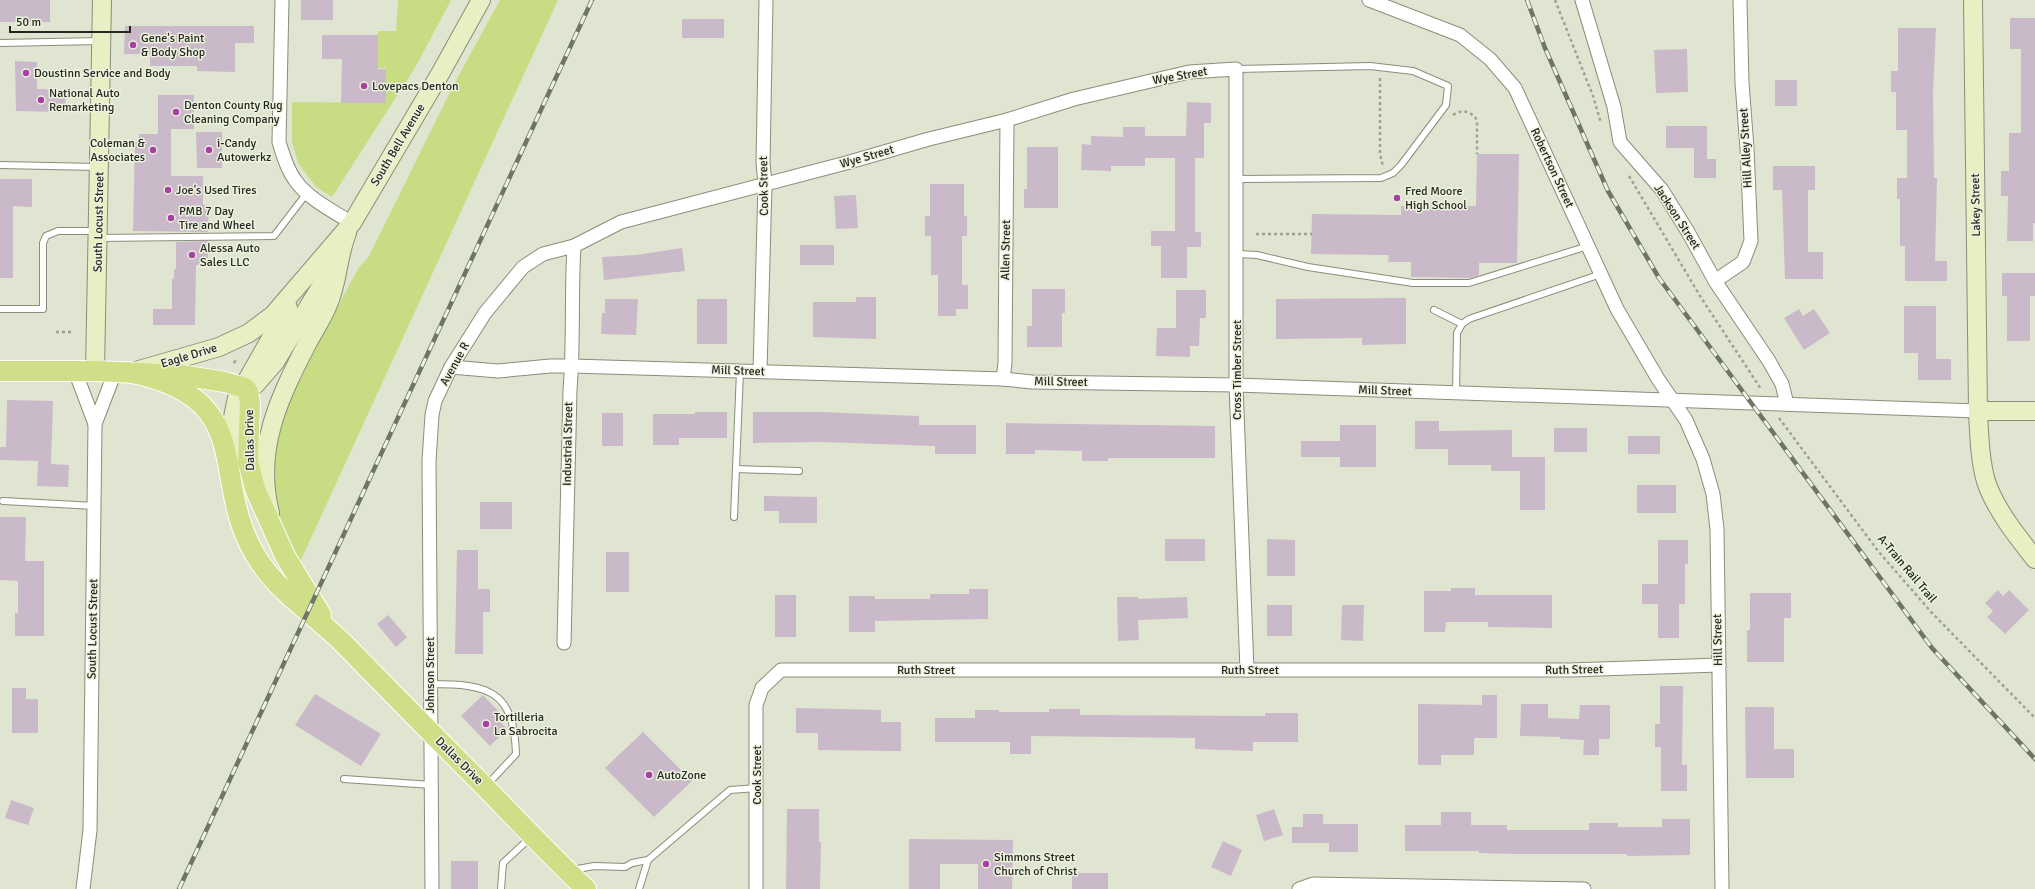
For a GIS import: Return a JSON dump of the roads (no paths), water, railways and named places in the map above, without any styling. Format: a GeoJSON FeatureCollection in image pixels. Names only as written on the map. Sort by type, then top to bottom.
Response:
{"type":"FeatureCollection","features":[{"type":"Feature","properties":{"kind":"main road","name":"South Locust Street"},"geometry":{"type":"LineString","coordinates":[[85,371],[99,235],[102,0]]}},
{"type":"Feature","properties":{"kind":"main road","name":"South Bell Avenue"},"geometry":{"type":"LineString","coordinates":[[249,333],[273,315],[350,225],[440,74],[481,0]]}},
{"type":"Feature","properties":{"kind":"main road","name":"Lakey Street"},"geometry":{"type":"LineString","coordinates":[[1973,0],[1978,411],[1980,449],[1987,486],[2005,521],[2035,559]]}},
{"type":"Feature","properties":{"kind":"main road","name":"South Bell Avenue"},"geometry":{"type":"LineString","coordinates":[[244,388],[255,385],[275,362],[334,265],[350,225]]}},
{"type":"Feature","properties":{"kind":"main road","name":"South Bell Avenue"},"geometry":{"type":"LineString","coordinates":[[281,394],[329,303],[342,247]]}},
{"type":"Feature","properties":{"kind":"main road","name":"South Bell Avenue"},"geometry":{"type":"LineString","coordinates":[[244,388],[312,269]]}},
{"type":"Feature","properties":{"kind":"main road","name":"Eagle Drive"},"geometry":{"type":"LineString","coordinates":[[121,372],[144,370],[201,354],[249,333]]}},
{"type":"Feature","properties":{"kind":"main road","name":"Eagle Drive"},"geometry":{"type":"LineString","coordinates":[[0,371],[85,371],[197,376],[244,388]]}},
{"type":"Feature","properties":{"kind":"main road","name":"Eagle Drive"},"geometry":{"type":"LineString","coordinates":[[121,372],[152,378],[181,390],[192,396],[210,414]]}},
{"type":"Feature","properties":{"kind":"main road","name":"Dallas Drive"},"geometry":{"type":"LineString","coordinates":[[232,481],[232,422],[237,398],[244,388],[248,392],[250,403],[248,447],[250,476],[261,505],[294,571],[333,632]]}},
{"type":"Feature","properties":{"kind":"main road","name":"Dallas Drive"},"geometry":{"type":"LineString","coordinates":[[277,536],[267,501],[266,458],[271,424],[281,394]]}},
{"type":"Feature","properties":{"kind":"main road"},"geometry":{"type":"LineString","coordinates":[[1978,411],[2035,411]]}},
{"type":"Feature","properties":{"kind":"main road","name":"Dallas Drive"},"geometry":{"type":"LineString","coordinates":[[210,414],[224,442],[241,520],[260,563],[283,590],[333,632],[567,872],[586,889]]}},
{"type":"Feature","properties":{"kind":"street"},"geometry":{"type":"LineString","coordinates":[[282,0],[279,142],[285,161],[294,180],[308,193],[350,225]]}},
{"type":"Feature","properties":{"kind":"street","name":"Cook Street"},"geometry":{"type":"LineString","coordinates":[[760,371],[765,184],[763,163],[766,0]]}},
{"type":"Feature","properties":{"kind":"street","name":"Robertson Street"},"geometry":{"type":"LineString","coordinates":[[1370,0],[1460,35],[1490,59],[1515,88],[1617,309],[1672,400]]}},
{"type":"Feature","properties":{"kind":"street","name":"Jackson Street"},"geometry":{"type":"LineString","coordinates":[[1582,0],[1614,107],[1620,142],[1662,190],[1716,281],[1770,361],[1782,384],[1787,404]]}},
{"type":"Feature","properties":{"kind":"street","name":"Hill Alley Street"},"geometry":{"type":"LineString","coordinates":[[1716,281],[1743,262],[1751,241],[1747,148],[1742,83],[1740,0]]}},
{"type":"Feature","properties":{"kind":"street","name":"Wye Street"},"geometry":{"type":"LineString","coordinates":[[512,280],[523,267],[543,254],[574,246],[621,222],[929,139],[1007,120],[1074,99],[1189,72],[1236,69]]}},
{"type":"Feature","properties":{"kind":"street","name":"Cross Timber Street"},"geometry":{"type":"LineString","coordinates":[[1236,69],[1238,254],[1236,385],[1247,670]]}},
{"type":"Feature","properties":{"kind":"street","name":"Allen Street"},"geometry":{"type":"LineString","coordinates":[[1003,379],[1005,363],[1007,120]]}},
{"type":"Feature","properties":{"kind":"street","name":"Industrial Street"},"geometry":{"type":"LineString","coordinates":[[564,643],[570,390],[572,366],[572,275],[574,246]]}},
{"type":"Feature","properties":{"kind":"street","name":"Avenue R"},"geometry":{"type":"LineString","coordinates":[[429,461],[432,416],[435,401],[451,368],[485,313],[512,280]]}},
{"type":"Feature","properties":{"kind":"street","name":"Mill Street"},"geometry":{"type":"LineString","coordinates":[[451,368],[498,371],[550,366],[572,366],[760,371],[1003,379],[1032,382],[1236,385],[1978,411]]}},
{"type":"Feature","properties":{"kind":"street"},"geometry":{"type":"LineString","coordinates":[[85,371],[95,424]]}},
{"type":"Feature","properties":{"kind":"street","name":"South Locust Street"},"geometry":{"type":"LineString","coordinates":[[83,889],[90,830],[95,424],[121,372]]}},
{"type":"Feature","properties":{"kind":"street","name":"Hill Street"},"geometry":{"type":"LineString","coordinates":[[1672,400],[1686,420],[1703,459],[1713,494],[1717,529],[1722,889]]}},
{"type":"Feature","properties":{"kind":"street","name":"Johnson Street"},"geometry":{"type":"LineString","coordinates":[[429,461],[432,889]]}},
{"type":"Feature","properties":{"kind":"street","name":"Ruth Street"},"geometry":{"type":"LineString","coordinates":[[781,670],[1570,670],[1719,665]]}},
{"type":"Feature","properties":{"kind":"street","name":"Cook Street"},"geometry":{"type":"LineString","coordinates":[[756,889],[756,705],[762,688],[781,670]]}},
{"type":"Feature","properties":{"kind":"street"},"geometry":{"type":"LineString","coordinates":[[1299,889],[1313,884],[1584,889]]}},
{"type":"Feature","properties":{"kind":"lane"},"geometry":{"type":"LineString","coordinates":[[0,43],[101,41]]}},
{"type":"Feature","properties":{"kind":"lane"},"geometry":{"type":"LineString","coordinates":[[1236,69],[1370,66],[1413,71],[1448,86],[1446,105],[1401,165],[1393,173],[1381,178],[1236,179]]}},
{"type":"Feature","properties":{"kind":"lane"},"geometry":{"type":"LineString","coordinates":[[0,165],[100,167]]}},
{"type":"Feature","properties":{"kind":"lane"},"geometry":{"type":"LineString","coordinates":[[0,309],[43,309],[43,243],[46,236],[58,231],[99,235],[274,236],[308,193]]}},
{"type":"Feature","properties":{"kind":"lane"},"geometry":{"type":"LineString","coordinates":[[1238,254],[1257,255],[1308,267],[1413,283],[1469,283],[1588,246]]}},
{"type":"Feature","properties":{"kind":"lane"},"geometry":{"type":"LineString","coordinates":[[1456,393],[1457,332],[1462,324],[1469,319],[1601,274]]}},
{"type":"Feature","properties":{"kind":"lane"},"geometry":{"type":"LineString","coordinates":[[1434,310],[1462,324]]}},
{"type":"Feature","properties":{"kind":"lane"},"geometry":{"type":"LineString","coordinates":[[734,517],[740,371]]}},
{"type":"Feature","properties":{"kind":"lane"},"geometry":{"type":"LineString","coordinates":[[736,469],[799,472]]}},
{"type":"Feature","properties":{"kind":"lane"},"geometry":{"type":"LineString","coordinates":[[3,501],[95,506]]}},
{"type":"Feature","properties":{"kind":"lane"},"geometry":{"type":"LineString","coordinates":[[431,684],[465,684],[494,693],[508,708],[516,736],[516,754],[485,787]]}},
{"type":"Feature","properties":{"kind":"lane"},"geometry":{"type":"LineString","coordinates":[[344,779],[432,785]]}},
{"type":"Feature","properties":{"kind":"lane"},"geometry":{"type":"LineString","coordinates":[[567,872],[594,866],[624,867],[632,863],[648,860],[730,790],[757,788]]}},
{"type":"Feature","properties":{"kind":"lane"},"geometry":{"type":"LineString","coordinates":[[501,889],[503,863],[532,836]]}},
{"type":"Feature","properties":{"kind":"lane"},"geometry":{"type":"LineString","coordinates":[[639,889],[648,860]]}},
{"type":"Feature","properties":{"kind":"railway"},"geometry":{"type":"LineString","coordinates":[[179,889],[592,0]]}},
{"type":"Feature","properties":{"kind":"railway"},"geometry":{"type":"LineString","coordinates":[[1527,0],[1545,48],[1608,191],[1659,278],[1932,648],[2035,759]]}},
{"type":"Feature","properties":{"kind":"place","name":"Gene's Paint & Body Shop"},"geometry":{"type":"Point","coordinates":[133,45]}},
{"type":"Feature","properties":{"kind":"place","name":"Doustinn Service and Body"},"geometry":{"type":"Point","coordinates":[26,73]}},
{"type":"Feature","properties":{"kind":"place","name":"Lovepacs Denton"},"geometry":{"type":"Point","coordinates":[364,86]}},
{"type":"Feature","properties":{"kind":"place","name":"National Auto Remarketing"},"geometry":{"type":"Point","coordinates":[41,100]}},
{"type":"Feature","properties":{"kind":"place","name":"Denton County Rug Cleaning Company"},"geometry":{"type":"Point","coordinates":[176,112]}},
{"type":"Feature","properties":{"kind":"place","name":"Coleman & Associates"},"geometry":{"type":"Point","coordinates":[153,150]}},
{"type":"Feature","properties":{"kind":"place","name":"i-Candy Autowerkz"},"geometry":{"type":"Point","coordinates":[209,150]}},
{"type":"Feature","properties":{"kind":"place","name":"Joe's Used Tires"},"geometry":{"type":"Point","coordinates":[168,190]}},
{"type":"Feature","properties":{"kind":"place","name":"Fred Moore High School"},"geometry":{"type":"Point","coordinates":[1397,198]}},
{"type":"Feature","properties":{"kind":"place","name":"PMB 7 Day Tire and Wheel"},"geometry":{"type":"Point","coordinates":[171,218]}},
{"type":"Feature","properties":{"kind":"place","name":"Alessa Auto Sales LLC"},"geometry":{"type":"Point","coordinates":[192,255]}},
{"type":"Feature","properties":{"kind":"place","name":"Tortilleria La Sabrocita"},"geometry":{"type":"Point","coordinates":[486,724]}},
{"type":"Feature","properties":{"kind":"place","name":"AutoZone"},"geometry":{"type":"Point","coordinates":[649,775]}},
{"type":"Feature","properties":{"kind":"place","name":"Simmons Street Church of Christ"},"geometry":{"type":"Point","coordinates":[986,864]}}]}
